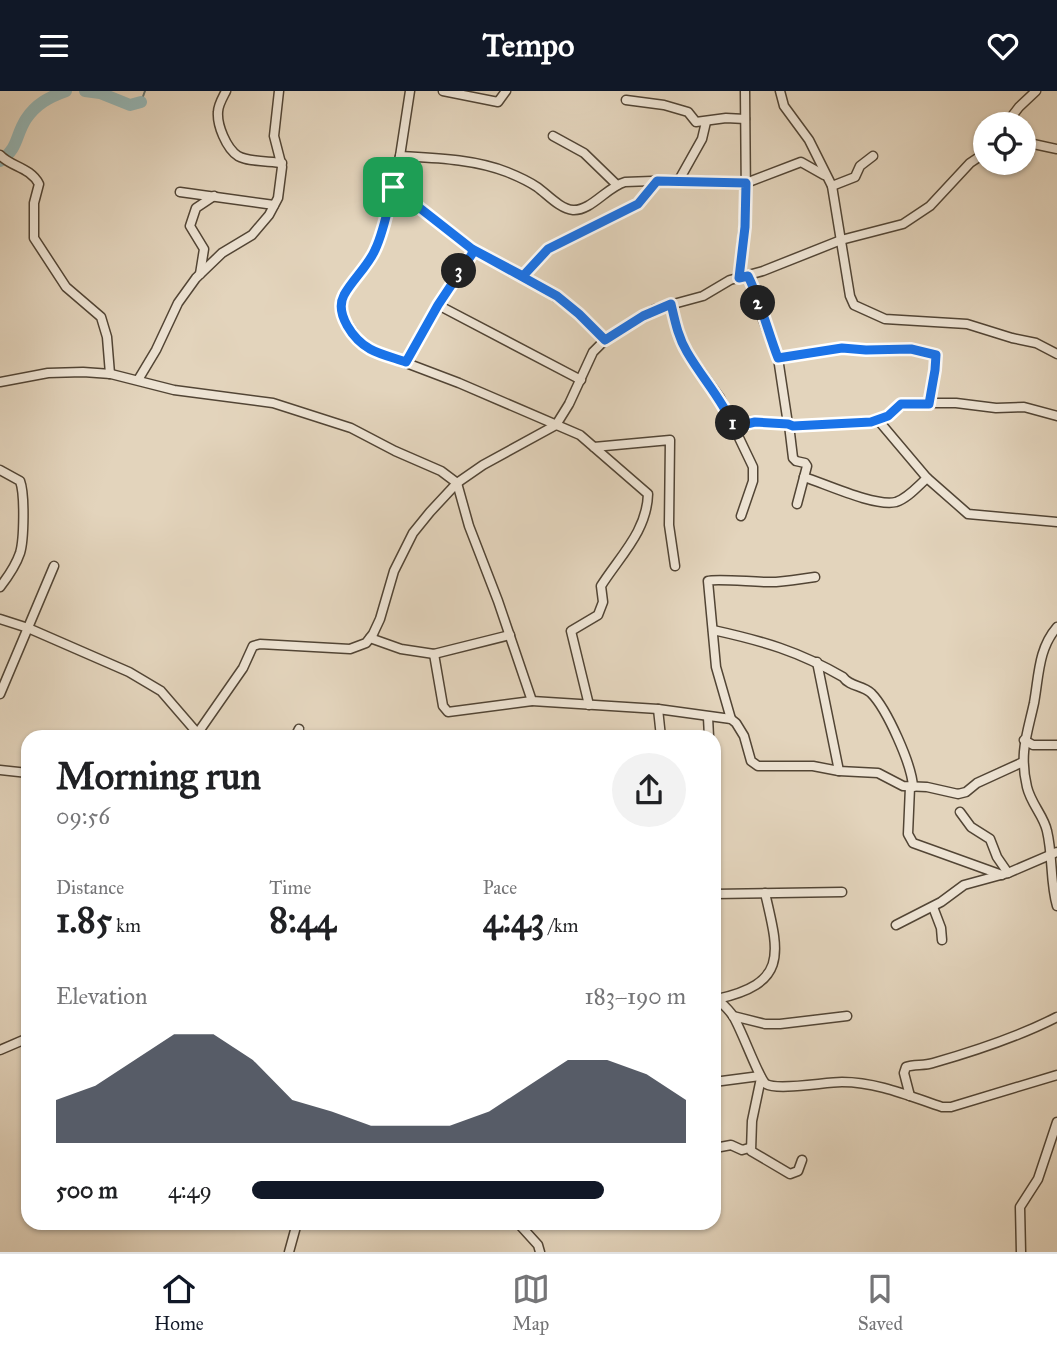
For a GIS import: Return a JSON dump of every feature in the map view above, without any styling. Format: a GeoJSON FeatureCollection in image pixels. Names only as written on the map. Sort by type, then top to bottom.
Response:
{"type":"FeatureCollection","features":[{"type":"Feature","properties":{"kind":"street"},"geometry":{"type":"LineString","coordinates":[[226,91],[218,115],[223,136],[234,152],[244,158],[282,163]]}},
{"type":"Feature","properties":{"kind":"street"},"geometry":{"type":"LineString","coordinates":[[138,380],[156,351],[178,303],[200,274],[222,253],[252,235],[264,223],[278,198],[282,163],[274,136],[279,91]]}},
{"type":"Feature","properties":{"kind":"street"},"geometry":{"type":"LineString","coordinates":[[410,91],[400,156],[383,227],[375,252],[344,296],[341,308],[345,320],[359,341],[372,350],[580,435],[648,496],[638,533],[601,586],[603,602],[598,615],[570,631],[589,705]]}},
{"type":"Feature","properties":{"kind":"street"},"geometry":{"type":"LineString","coordinates":[[443,91],[498,102],[506,91]]}},
{"type":"Feature","properties":{"kind":"street"},"geometry":{"type":"LineString","coordinates":[[745,91],[744,277],[756,291],[762,317],[778,358],[793,458],[807,464],[797,504]]}},
{"type":"Feature","properties":{"kind":"street"},"geometry":{"type":"LineString","coordinates":[[780,91],[784,106],[809,140],[832,186],[851,302],[885,320],[967,324],[1036,343],[1057,354]]}},
{"type":"Feature","properties":{"kind":"street"},"geometry":{"type":"LineString","coordinates":[[1014,112],[1036,91]]}},
{"type":"Feature","properties":{"kind":"street"},"geometry":{"type":"LineString","coordinates":[[626,100],[690,113],[694,121],[745,119]]}},
{"type":"Feature","properties":{"kind":"street"},"geometry":{"type":"LineString","coordinates":[[679,180],[702,139],[706,122]]}},
{"type":"Feature","properties":{"kind":"street"},"geometry":{"type":"LineString","coordinates":[[552,136],[584,153],[617,185]]}},
{"type":"Feature","properties":{"kind":"street"},"geometry":{"type":"LineString","coordinates":[[1036,145],[1057,149]]}},
{"type":"Feature","properties":{"kind":"street"},"geometry":{"type":"LineString","coordinates":[[0,155],[27,170],[39,184],[34,203],[34,238],[66,286],[101,317],[107,337],[110,374]]}},
{"type":"Feature","properties":{"kind":"street"},"geometry":{"type":"LineString","coordinates":[[400,156],[472,163],[504,171],[536,186],[567,209],[576,210],[617,185],[679,180],[746,183],[801,162],[827,177]]}},
{"type":"Feature","properties":{"kind":"street"},"geometry":{"type":"LineString","coordinates":[[832,186],[855,177],[860,166],[873,156]]}},
{"type":"Feature","properties":{"kind":"street"},"geometry":{"type":"LineString","coordinates":[[202,730],[243,668],[253,646],[260,644],[350,649],[361,646],[370,638],[380,619],[387,587],[413,533],[457,483],[483,465],[556,425],[593,352],[605,340],[643,316],[671,304],[703,296],[730,280],[918,216],[951,186],[973,161]]}},
{"type":"Feature","properties":{"kind":"street"},"geometry":{"type":"LineString","coordinates":[[523,276],[548,249],[638,204],[657,181]]}},
{"type":"Feature","properties":{"kind":"street"},"geometry":{"type":"LineString","coordinates":[[393,187],[472,249],[557,296],[605,340]]}},
{"type":"Feature","properties":{"kind":"street"},"geometry":{"type":"LineString","coordinates":[[180,192],[274,205]]}},
{"type":"Feature","properties":{"kind":"street"},"geometry":{"type":"LineString","coordinates":[[200,274],[204,249],[190,226],[196,208],[214,196]]}},
{"type":"Feature","properties":{"kind":"street"},"geometry":{"type":"LineString","coordinates":[[406,362],[438,305],[472,254],[472,249]]}},
{"type":"Feature","properties":{"kind":"street"},"geometry":{"type":"LineString","coordinates":[[671,304],[679,336],[687,352],[720,398],[754,474],[741,516]]}},
{"type":"Feature","properties":{"kind":"street"},"geometry":{"type":"LineString","coordinates":[[438,305],[581,380]]}},
{"type":"Feature","properties":{"kind":"street"},"geometry":{"type":"LineString","coordinates":[[778,358],[842,348],[928,351],[936,355],[929,404]]}},
{"type":"Feature","properties":{"kind":"street"},"geometry":{"type":"LineString","coordinates":[[0,383],[48,373],[83,372],[110,374],[174,390],[272,403],[351,428],[442,471],[457,483],[469,526],[532,701]]}},
{"type":"Feature","properties":{"kind":"street"},"geometry":{"type":"LineString","coordinates":[[734,427],[755,422],[835,425],[878,420],[888,416],[901,404],[956,403],[996,408],[1024,407],[1057,416]]}},
{"type":"Feature","properties":{"kind":"street"},"geometry":{"type":"LineString","coordinates":[[878,420],[928,478],[971,515],[1057,522]]}},
{"type":"Feature","properties":{"kind":"street"},"geometry":{"type":"LineString","coordinates":[[594,447],[670,440],[669,525],[675,566]]}},
{"type":"Feature","properties":{"kind":"street"},"geometry":{"type":"LineString","coordinates":[[0,470],[20,481],[22,512],[19,557],[0,587]]}},
{"type":"Feature","properties":{"kind":"street"},"geometry":{"type":"LineString","coordinates":[[804,477],[869,499],[892,502],[905,497],[928,478]]}},
{"type":"Feature","properties":{"kind":"street"},"geometry":{"type":"LineString","coordinates":[[0,694],[2,680],[54,566]]}},
{"type":"Feature","properties":{"kind":"street"},"geometry":{"type":"LineString","coordinates":[[731,719],[716,667],[708,584],[710,580],[777,582],[816,577]]}},
{"type":"Feature","properties":{"kind":"street"},"geometry":{"type":"LineString","coordinates":[[0,619],[28,628],[129,672],[161,691],[193,730]]}},
{"type":"Feature","properties":{"kind":"street"},"geometry":{"type":"LineString","coordinates":[[1057,627],[1043,649],[1024,740],[1023,762],[1027,790],[1047,830],[1053,854],[1057,906]]}},
{"type":"Feature","properties":{"kind":"street"},"geometry":{"type":"LineString","coordinates":[[713,630],[768,643],[817,662],[843,677],[848,683],[866,689],[876,698],[887,716],[912,773],[908,834],[913,843],[1005,874]]}},
{"type":"Feature","properties":{"kind":"street"},"geometry":{"type":"LineString","coordinates":[[370,638],[401,649],[434,653],[510,635]]}},
{"type":"Feature","properties":{"kind":"street"},"geometry":{"type":"LineString","coordinates":[[434,653],[443,704],[448,712],[532,701],[658,709],[731,719],[744,736],[754,764],[878,772],[898,784],[962,794],[977,783],[1023,762]]}},
{"type":"Feature","properties":{"kind":"street"},"geometry":{"type":"LineString","coordinates":[[817,662],[839,771]]}},
{"type":"Feature","properties":{"kind":"street"},"geometry":{"type":"LineString","coordinates":[[658,709],[661,730]]}},
{"type":"Feature","properties":{"kind":"street"},"geometry":{"type":"LineString","coordinates":[[708,717],[709,730]]}},
{"type":"Feature","properties":{"kind":"street"},"geometry":{"type":"LineString","coordinates":[[1024,740],[1034,745],[1057,745]]}},
{"type":"Feature","properties":{"kind":"street"},"geometry":{"type":"LineString","coordinates":[[0,770],[21,772]]}},
{"type":"Feature","properties":{"kind":"street"},"geometry":{"type":"LineString","coordinates":[[960,812],[973,829],[990,839],[1005,874]]}},
{"type":"Feature","properties":{"kind":"street"},"geometry":{"type":"LineString","coordinates":[[896,925],[933,908],[964,885],[1005,874],[1053,854]]}},
{"type":"Feature","properties":{"kind":"street"},"geometry":{"type":"LineString","coordinates":[[721,894],[842,892]]}},
{"type":"Feature","properties":{"kind":"street"},"geometry":{"type":"LineString","coordinates":[[721,996],[752,988],[775,966],[776,955],[765,893]]}},
{"type":"Feature","properties":{"kind":"street"},"geometry":{"type":"LineString","coordinates":[[933,908],[941,928],[942,940]]}},
{"type":"Feature","properties":{"kind":"street"},"geometry":{"type":"LineString","coordinates":[[721,1004],[733,1016],[761,1077],[766,1084],[776,1087],[814,1083],[861,1083],[879,1086],[942,1107],[951,1107],[1057,1075]]}},
{"type":"Feature","properties":{"kind":"street"},"geometry":{"type":"LineString","coordinates":[[733,1016],[765,1024],[847,1016]]}},
{"type":"Feature","properties":{"kind":"street"},"geometry":{"type":"LineString","coordinates":[[910,1096],[904,1073],[906,1066],[925,1065],[959,1055],[1057,1017]]}},
{"type":"Feature","properties":{"kind":"street"},"geometry":{"type":"LineString","coordinates":[[0,1050],[21,1041]]}},
{"type":"Feature","properties":{"kind":"street"},"geometry":{"type":"LineString","coordinates":[[721,1081],[761,1077]]}},
{"type":"Feature","properties":{"kind":"street"},"geometry":{"type":"LineString","coordinates":[[761,1077],[754,1106],[750,1148],[757,1157],[790,1174],[798,1171],[802,1160]]}},
{"type":"Feature","properties":{"kind":"street"},"geometry":{"type":"LineString","coordinates":[[1021,1252],[1020,1207],[1038,1179],[1057,1122]]}},
{"type":"Feature","properties":{"kind":"street"},"geometry":{"type":"LineString","coordinates":[[721,1147],[729,1145],[742,1150],[750,1148]]}},
{"type":"Feature","properties":{"kind":"street"},"geometry":{"type":"LineString","coordinates":[[289,1252],[295,1230]]}},
{"type":"Feature","properties":{"kind":"street"},"geometry":{"type":"LineString","coordinates":[[527,1230],[540,1252]]}},
{"type":"Feature","properties":{"kind":"waterway"},"geometry":{"type":"LineString","coordinates":[[0,161],[11,151],[26,119],[34,109],[66,91]]}},
{"type":"Feature","properties":{"kind":"waterway"},"geometry":{"type":"LineString","coordinates":[[85,91],[100,93],[130,105],[141,102]]}},
{"type":"Feature","properties":{"kind":"waterway"},"geometry":{"type":"LineString","coordinates":[[141,102],[145,91]]}},
{"type":"Feature","properties":{"kind":"route"},"geometry":{"type":"LineString","coordinates":[[393,187],[375,252],[344,296],[341,308],[345,320],[359,341],[372,350],[406,362],[438,305],[472,254],[472,249],[523,276],[548,249],[631,209],[645,198],[657,181],[746,183],[745,227],[739,278],[748,276],[756,291],[762,317],[778,358],[828,348],[928,351],[936,355],[929,404],[901,404],[888,416],[871,422],[791,426],[755,422],[734,427],[720,398],[687,352],[679,336],[671,304],[655,309],[605,340],[557,296],[472,249],[393,187]]}}]}
